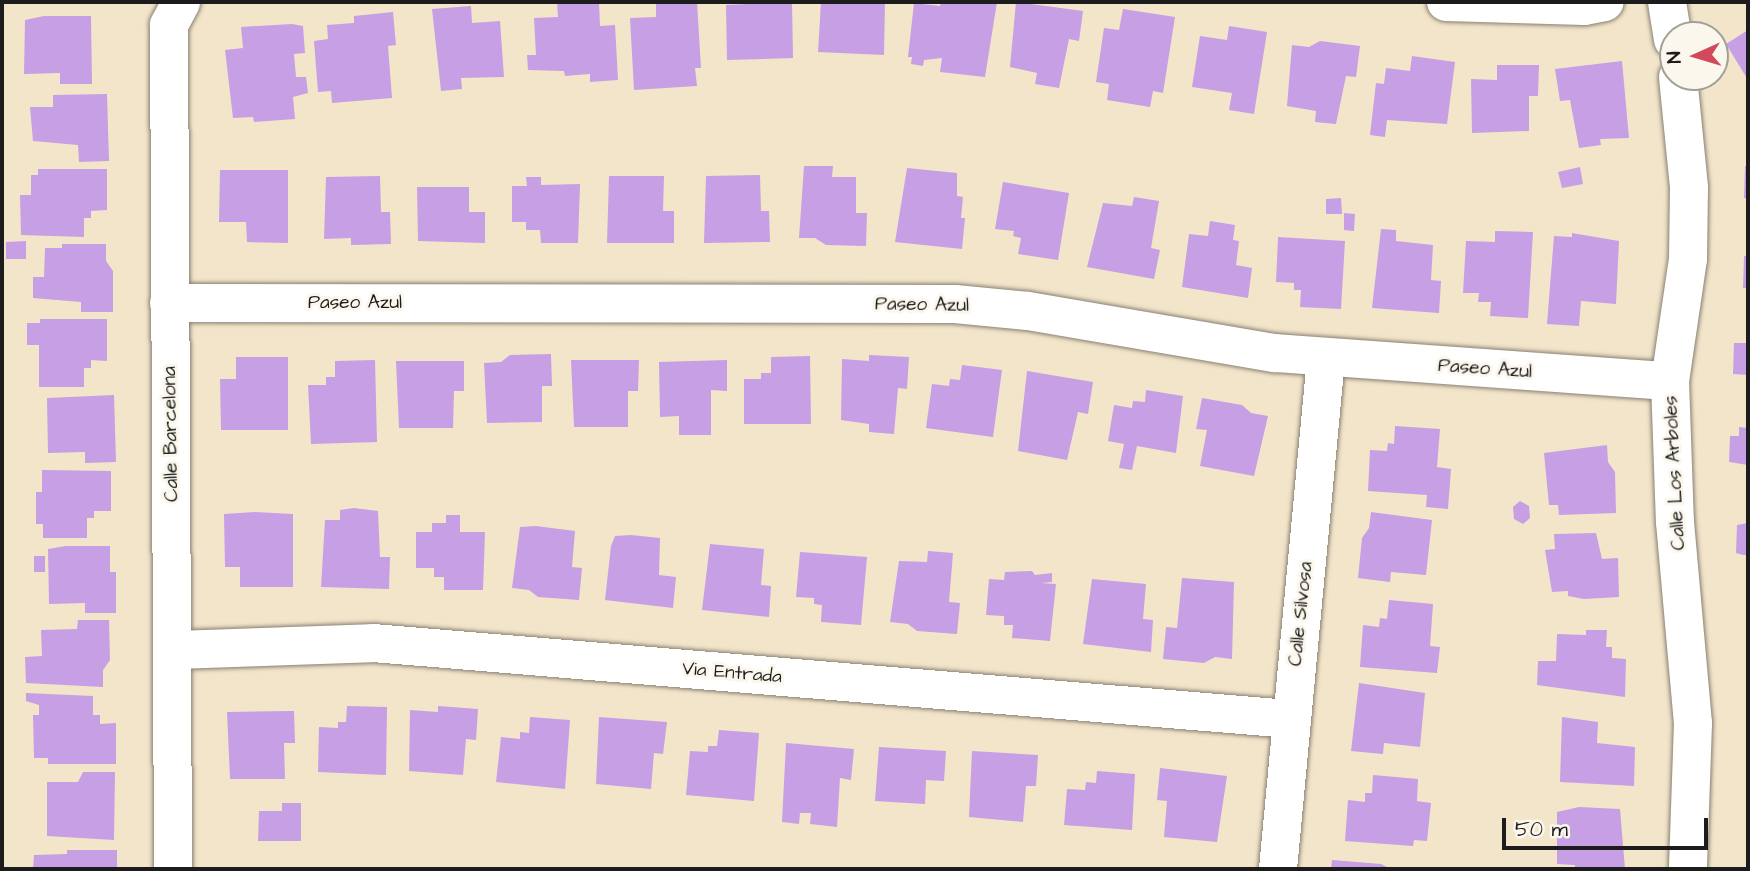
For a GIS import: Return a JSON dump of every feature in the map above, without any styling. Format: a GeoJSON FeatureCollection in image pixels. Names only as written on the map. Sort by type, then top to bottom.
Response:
{"type":"FeatureCollection","features":[{"type":"Feature","properties":{"kind":"street","name":"Calle Barcelona"},"geometry":{"type":"LineString","coordinates":[[173,869],[169,25],[181,2]]}},
{"type":"Feature","properties":{"kind":"street"},"geometry":{"type":"LineString","coordinates":[[1446,2],[1584,6],[1605,2]]}},
{"type":"Feature","properties":{"kind":"street"},"geometry":{"type":"LineString","coordinates":[[1667,2],[1670,21]]}},
{"type":"Feature","properties":{"kind":"street","name":"Calle Los Arboles"},"geometry":{"type":"LineString","coordinates":[[1679,91],[1689,188],[1688,259],[1671,381],[1675,522],[1693,723],[1688,869]]}},
{"type":"Feature","properties":{"kind":"street","name":"Paseo Azul"},"geometry":{"type":"LineString","coordinates":[[169,303],[955,304],[1326,358],[1671,381]]}},
{"type":"Feature","properties":{"kind":"street","name":"Calle Silvosa"},"geometry":{"type":"LineString","coordinates":[[1278,869],[1326,358]]}},
{"type":"Feature","properties":{"kind":"street","name":"Via Entrada"},"geometry":{"type":"LineString","coordinates":[[174,650],[373,643],[1290,719]]}},
{"type":"Feature","properties":{"kind":"building"},"geometry":{"type":"Polygon","coordinates":[[[557,2],[599,2],[600,26],[615,25],[618,80],[590,82],[590,74],[565,76],[564,71],[528,70],[527,55],[536,55],[534,18],[558,17],[557,2]]]}},
{"type":"Feature","properties":{"kind":"building"},"geometry":{"type":"Polygon","coordinates":[[[656,2],[697,2],[701,68],[695,68],[697,86],[634,90],[630,18],[656,17],[656,2]]]}},
{"type":"Feature","properties":{"kind":"building"},"geometry":{"type":"Polygon","coordinates":[[[792,2],[793,58],[727,60],[726,5],[792,2]]]}},
{"type":"Feature","properties":{"kind":"building"},"geometry":{"type":"Polygon","coordinates":[[[821,2],[885,2],[884,55],[818,52],[821,2]]]}},
{"type":"Feature","properties":{"kind":"building"},"geometry":{"type":"Polygon","coordinates":[[[941,2],[997,2],[985,77],[940,72],[942,58],[924,60],[923,66],[911,64],[912,57],[908,57],[914,3],[940,6],[941,2]]]}},
{"type":"Feature","properties":{"kind":"building"},"geometry":{"type":"Polygon","coordinates":[[[1016,2],[1083,11],[1079,41],[1069,39],[1059,88],[1035,84],[1037,73],[1010,67],[1016,2]]]}},
{"type":"Feature","properties":{"kind":"building"},"geometry":{"type":"Polygon","coordinates":[[[471,6],[472,23],[500,21],[504,77],[461,78],[462,89],[441,91],[432,9],[471,6]]]}},
{"type":"Feature","properties":{"kind":"building"},"geometry":{"type":"Polygon","coordinates":[[[1123,9],[1175,17],[1163,93],[1153,91],[1150,107],[1107,100],[1109,84],[1096,82],[1104,28],[1119,30],[1123,9]]]}},
{"type":"Feature","properties":{"kind":"building"},"geometry":{"type":"Polygon","coordinates":[[[393,12],[396,45],[388,46],[392,98],[332,103],[331,91],[318,92],[314,41],[328,39],[327,25],[354,23],[354,16],[393,12]]]}},
{"type":"Feature","properties":{"kind":"building"},"geometry":{"type":"Polygon","coordinates":[[[44,16],[91,16],[92,84],[60,84],[60,73],[24,74],[25,20],[44,16]]]}},
{"type":"Feature","properties":{"kind":"building"},"geometry":{"type":"Polygon","coordinates":[[[292,24],[303,26],[305,53],[294,54],[296,77],[306,77],[308,93],[293,97],[295,119],[254,122],[253,117],[233,118],[225,50],[243,48],[241,27],[292,24]]]}},
{"type":"Feature","properties":{"kind":"building"},"geometry":{"type":"Polygon","coordinates":[[[1229,26],[1267,32],[1254,114],[1229,110],[1232,93],[1192,87],[1200,36],[1227,40],[1229,26]]]}},
{"type":"Feature","properties":{"kind":"building"},"geometry":{"type":"Polygon","coordinates":[[[1748,30],[1748,80],[1729,49],[1729,42],[1748,30]]]}},
{"type":"Feature","properties":{"kind":"building"},"geometry":{"type":"Polygon","coordinates":[[[1320,41],[1360,46],[1356,77],[1346,76],[1336,124],[1315,122],[1316,111],[1287,106],[1292,45],[1309,47],[1320,41]]]}},
{"type":"Feature","properties":{"kind":"building"},"geometry":{"type":"Polygon","coordinates":[[[1412,56],[1455,62],[1447,124],[1387,120],[1385,137],[1370,135],[1376,83],[1384,84],[1386,68],[1410,71],[1412,56]]]}},
{"type":"Feature","properties":{"kind":"building"},"geometry":{"type":"Polygon","coordinates":[[[1622,61],[1629,138],[1600,139],[1601,145],[1579,148],[1570,100],[1560,101],[1555,69],[1622,61]]]}},
{"type":"Feature","properties":{"kind":"building"},"geometry":{"type":"Polygon","coordinates":[[[1497,65],[1539,65],[1538,96],[1529,96],[1529,131],[1472,133],[1471,79],[1497,80],[1497,65]]]}},
{"type":"Feature","properties":{"kind":"building"},"geometry":{"type":"Polygon","coordinates":[[[107,94],[109,161],[79,162],[78,145],[33,141],[30,107],[53,107],[53,95],[107,94]]]}},
{"type":"Feature","properties":{"kind":"building"},"geometry":{"type":"Polygon","coordinates":[[[804,166],[833,166],[832,177],[856,177],[856,213],[867,213],[866,246],[826,245],[815,238],[799,238],[804,166]]]}},
{"type":"Feature","properties":{"kind":"building"},"geometry":{"type":"Polygon","coordinates":[[[1745,166],[1748,166],[1748,199],[1744,198],[1745,166]]]}},
{"type":"Feature","properties":{"kind":"building"},"geometry":{"type":"Polygon","coordinates":[[[1580,167],[1583,184],[1562,188],[1558,172],[1580,167]]]}},
{"type":"Feature","properties":{"kind":"building"},"geometry":{"type":"Polygon","coordinates":[[[907,168],[957,173],[957,196],[963,197],[961,218],[965,218],[962,249],[895,242],[907,168]]]}},
{"type":"Feature","properties":{"kind":"building"},"geometry":{"type":"Polygon","coordinates":[[[38,169],[107,169],[107,210],[91,211],[91,218],[84,218],[84,237],[21,235],[20,195],[31,195],[31,175],[38,175],[38,169]]]}},
{"type":"Feature","properties":{"kind":"building"},"geometry":{"type":"Polygon","coordinates":[[[220,170],[288,170],[288,243],[247,242],[246,222],[219,222],[220,170]]]}},
{"type":"Feature","properties":{"kind":"building"},"geometry":{"type":"Polygon","coordinates":[[[760,175],[761,211],[769,211],[770,242],[704,243],[706,176],[760,175]]]}},
{"type":"Feature","properties":{"kind":"building"},"geometry":{"type":"Polygon","coordinates":[[[380,176],[381,212],[390,212],[391,244],[351,245],[351,238],[324,239],[326,177],[380,176]]]}},
{"type":"Feature","properties":{"kind":"building"},"geometry":{"type":"Polygon","coordinates":[[[609,176],[664,176],[663,211],[674,211],[674,243],[607,243],[609,176]]]}},
{"type":"Feature","properties":{"kind":"building"},"geometry":{"type":"Polygon","coordinates":[[[526,177],[541,177],[541,185],[580,184],[578,243],[541,243],[540,230],[526,230],[526,222],[512,222],[512,186],[527,186],[526,177]]]}},
{"type":"Feature","properties":{"kind":"building"},"geometry":{"type":"Polygon","coordinates":[[[1003,182],[1069,193],[1058,260],[1018,254],[1021,238],[1013,236],[1014,231],[995,229],[1003,182]]]}},
{"type":"Feature","properties":{"kind":"building"},"geometry":{"type":"Polygon","coordinates":[[[417,187],[469,187],[469,212],[485,212],[485,243],[418,241],[417,187]]]}},
{"type":"Feature","properties":{"kind":"building"},"geometry":{"type":"Polygon","coordinates":[[[1134,197],[1159,201],[1151,248],[1160,250],[1154,279],[1087,267],[1103,203],[1132,206],[1134,197]]]}},
{"type":"Feature","properties":{"kind":"building"},"geometry":{"type":"Polygon","coordinates":[[[1341,198],[1342,214],[1326,214],[1326,199],[1341,198]]]}},
{"type":"Feature","properties":{"kind":"building"},"geometry":{"type":"Polygon","coordinates":[[[1344,213],[1355,214],[1354,231],[1344,230],[1344,213]]]}},
{"type":"Feature","properties":{"kind":"building"},"geometry":{"type":"Polygon","coordinates":[[[1210,221],[1235,225],[1233,240],[1239,241],[1236,265],[1252,268],[1248,298],[1182,287],[1189,234],[1208,236],[1210,221]]]}},
{"type":"Feature","properties":{"kind":"building"},"geometry":{"type":"Polygon","coordinates":[[[1381,229],[1396,230],[1396,241],[1433,245],[1431,280],[1441,281],[1439,313],[1372,308],[1381,229]]]}},
{"type":"Feature","properties":{"kind":"building"},"geometry":{"type":"Polygon","coordinates":[[[1495,231],[1533,232],[1528,318],[1490,316],[1491,302],[1478,302],[1479,293],[1463,293],[1466,241],[1495,242],[1495,231]]]}},
{"type":"Feature","properties":{"kind":"building"},"geometry":{"type":"Polygon","coordinates":[[[1572,233],[1619,241],[1616,304],[1581,301],[1579,326],[1547,324],[1554,236],[1572,237],[1572,233]]]}},
{"type":"Feature","properties":{"kind":"building"},"geometry":{"type":"Polygon","coordinates":[[[1278,237],[1345,241],[1341,309],[1300,307],[1301,290],[1294,290],[1294,283],[1276,282],[1278,237]]]}},
{"type":"Feature","properties":{"kind":"building"},"geometry":{"type":"Polygon","coordinates":[[[26,241],[26,259],[6,259],[6,242],[26,241]]]}},
{"type":"Feature","properties":{"kind":"building"},"geometry":{"type":"Polygon","coordinates":[[[62,244],[106,244],[106,261],[113,271],[113,312],[81,312],[81,302],[33,298],[33,277],[44,277],[45,248],[62,248],[62,244]]]}},
{"type":"Feature","properties":{"kind":"building"},"geometry":{"type":"Polygon","coordinates":[[[1744,256],[1748,256],[1748,288],[1743,288],[1744,256]]]}},
{"type":"Feature","properties":{"kind":"building"},"geometry":{"type":"Polygon","coordinates":[[[40,319],[107,319],[107,361],[91,360],[91,368],[84,368],[84,387],[39,387],[39,345],[27,345],[27,323],[40,323],[40,319]]]}},
{"type":"Feature","properties":{"kind":"building"},"geometry":{"type":"Polygon","coordinates":[[[1746,329],[1748,375],[1733,374],[1734,343],[1746,343],[1746,329]]]}},
{"type":"Feature","properties":{"kind":"building"},"geometry":{"type":"Polygon","coordinates":[[[551,354],[552,386],[542,386],[542,422],[487,423],[484,363],[501,362],[510,355],[551,354]]]}},
{"type":"Feature","properties":{"kind":"building"},"geometry":{"type":"Polygon","coordinates":[[[869,355],[909,357],[907,389],[898,388],[894,434],[869,432],[869,424],[841,420],[842,359],[869,361],[869,355]]]}},
{"type":"Feature","properties":{"kind":"building"},"geometry":{"type":"Polygon","coordinates":[[[810,356],[811,424],[744,424],[744,379],[761,379],[761,373],[771,373],[771,357],[810,356]]]}},
{"type":"Feature","properties":{"kind":"building"},"geometry":{"type":"Polygon","coordinates":[[[236,357],[288,357],[288,430],[221,430],[220,379],[236,379],[236,357]]]}},
{"type":"Feature","properties":{"kind":"building"},"geometry":{"type":"Polygon","coordinates":[[[375,360],[377,442],[311,444],[308,385],[326,385],[326,377],[335,377],[335,361],[375,360]]]}},
{"type":"Feature","properties":{"kind":"building"},"geometry":{"type":"Polygon","coordinates":[[[571,360],[639,360],[638,391],[628,391],[628,427],[574,427],[571,360]]]}},
{"type":"Feature","properties":{"kind":"building"},"geometry":{"type":"Polygon","coordinates":[[[727,360],[727,391],[711,390],[711,435],[679,435],[679,416],[660,417],[659,362],[727,360]]]}},
{"type":"Feature","properties":{"kind":"building"},"geometry":{"type":"Polygon","coordinates":[[[396,361],[464,361],[464,391],[454,391],[453,428],[399,428],[396,361]]]}},
{"type":"Feature","properties":{"kind":"building"},"geometry":{"type":"Polygon","coordinates":[[[962,365],[1002,370],[993,437],[926,428],[932,384],[949,386],[950,379],[960,380],[962,365]]]}},
{"type":"Feature","properties":{"kind":"building"},"geometry":{"type":"Polygon","coordinates":[[[1027,371],[1093,382],[1088,414],[1078,412],[1067,460],[1018,451],[1027,371]]]}},
{"type":"Feature","properties":{"kind":"building"},"geometry":{"type":"Polygon","coordinates":[[[1146,390],[1183,396],[1176,453],[1137,446],[1132,470],[1119,468],[1124,444],[1108,441],[1114,405],[1132,408],[1133,401],[1145,402],[1146,390]]]}},
{"type":"Feature","properties":{"kind":"building"},"geometry":{"type":"Polygon","coordinates":[[[114,395],[116,462],[85,463],[85,452],[48,453],[47,398],[114,395]]]}},
{"type":"Feature","properties":{"kind":"building"},"geometry":{"type":"Polygon","coordinates":[[[1202,398],[1242,405],[1251,413],[1268,416],[1254,476],[1200,466],[1207,430],[1196,429],[1202,398]]]}},
{"type":"Feature","properties":{"kind":"building"},"geometry":{"type":"Polygon","coordinates":[[[1395,426],[1440,429],[1437,467],[1451,469],[1448,509],[1426,507],[1427,495],[1368,491],[1370,450],[1387,451],[1388,443],[1394,444],[1395,426]]]}},
{"type":"Feature","properties":{"kind":"building"},"geometry":{"type":"Polygon","coordinates":[[[1739,427],[1748,428],[1748,465],[1729,462],[1730,436],[1739,436],[1739,427]]]}},
{"type":"Feature","properties":{"kind":"building"},"geometry":{"type":"Polygon","coordinates":[[[1607,445],[1608,462],[1615,472],[1616,513],[1559,515],[1558,505],[1549,505],[1544,453],[1607,445]]]}},
{"type":"Feature","properties":{"kind":"building"},"geometry":{"type":"Polygon","coordinates":[[[42,470],[111,471],[111,511],[94,511],[94,518],[87,518],[87,538],[43,538],[43,524],[36,524],[36,492],[42,492],[42,470]]]}},
{"type":"Feature","properties":{"kind":"building"},"geometry":{"type":"Polygon","coordinates":[[[1520,501],[1529,506],[1530,518],[1523,524],[1514,519],[1513,507],[1520,501]]]}},
{"type":"Feature","properties":{"kind":"building"},"geometry":{"type":"Polygon","coordinates":[[[354,508],[378,511],[380,557],[390,557],[389,589],[321,587],[325,520],[340,520],[340,510],[354,508]]]}},
{"type":"Feature","properties":{"kind":"building"},"geometry":{"type":"Polygon","coordinates":[[[1371,512],[1432,520],[1426,575],[1391,572],[1390,582],[1358,578],[1362,538],[1369,528],[1371,512]]]}},
{"type":"Feature","properties":{"kind":"building"},"geometry":{"type":"Polygon","coordinates":[[[224,514],[293,514],[293,587],[240,587],[240,567],[225,567],[224,514]]]}},
{"type":"Feature","properties":{"kind":"building"},"geometry":{"type":"Polygon","coordinates":[[[446,515],[460,515],[460,532],[485,532],[483,590],[444,590],[444,577],[434,577],[434,568],[416,568],[416,532],[432,532],[432,523],[446,523],[446,515]]]}},
{"type":"Feature","properties":{"kind":"building"},"geometry":{"type":"Polygon","coordinates":[[[1748,523],[1748,555],[1743,555],[1736,553],[1737,525],[1748,523]]]}},
{"type":"Feature","properties":{"kind":"building"},"geometry":{"type":"Polygon","coordinates":[[[536,526],[575,531],[572,567],[582,568],[579,600],[538,597],[529,590],[512,588],[520,527],[536,526]]]}},
{"type":"Feature","properties":{"kind":"building"},"geometry":{"type":"Polygon","coordinates":[[[1596,533],[1602,559],[1618,558],[1619,597],[1584,599],[1568,596],[1568,591],[1552,592],[1545,550],[1555,549],[1554,534],[1596,533]]]}},
{"type":"Feature","properties":{"kind":"building"},"geometry":{"type":"Polygon","coordinates":[[[615,536],[660,538],[659,575],[676,577],[673,608],[605,600],[611,546],[615,536]]]}},
{"type":"Feature","properties":{"kind":"building"},"geometry":{"type":"Polygon","coordinates":[[[710,544],[764,549],[761,585],[771,586],[769,617],[702,610],[710,544]]]}},
{"type":"Feature","properties":{"kind":"building"},"geometry":{"type":"Polygon","coordinates":[[[66,546],[110,546],[110,572],[116,572],[116,613],[85,613],[85,603],[49,604],[48,549],[66,546]]]}},
{"type":"Feature","properties":{"kind":"building"},"geometry":{"type":"Polygon","coordinates":[[[928,551],[953,553],[949,602],[960,603],[957,634],[917,631],[908,624],[890,622],[899,561],[927,562],[928,551]]]}},
{"type":"Feature","properties":{"kind":"building"},"geometry":{"type":"Polygon","coordinates":[[[800,552],[867,557],[861,625],[821,622],[822,605],[814,604],[814,598],[796,597],[800,552]]]}},
{"type":"Feature","properties":{"kind":"building"},"geometry":{"type":"Polygon","coordinates":[[[34,556],[45,556],[45,572],[34,572],[34,556]]]}},
{"type":"Feature","properties":{"kind":"building"},"geometry":{"type":"Polygon","coordinates":[[[1032,571],[1035,575],[1052,573],[1052,582],[1041,583],[1056,584],[1050,641],[1012,638],[1013,625],[1004,625],[1004,616],[986,615],[989,579],[1004,580],[1005,572],[1032,571]]]}},
{"type":"Feature","properties":{"kind":"building"},"geometry":{"type":"Polygon","coordinates":[[[1182,578],[1234,582],[1232,659],[1215,657],[1204,663],[1163,659],[1166,627],[1177,628],[1182,578]]]}},
{"type":"Feature","properties":{"kind":"building"},"geometry":{"type":"Polygon","coordinates":[[[1092,579],[1146,584],[1143,619],[1153,620],[1151,652],[1083,644],[1092,579]]]}},
{"type":"Feature","properties":{"kind":"building"},"geometry":{"type":"Polygon","coordinates":[[[1389,600],[1433,604],[1430,646],[1440,647],[1437,673],[1360,667],[1363,625],[1379,627],[1380,618],[1387,619],[1389,600]]]}},
{"type":"Feature","properties":{"kind":"building"},"geometry":{"type":"Polygon","coordinates":[[[78,620],[109,620],[110,660],[103,670],[103,687],[26,683],[25,657],[42,656],[41,630],[77,629],[78,620]]]}},
{"type":"Feature","properties":{"kind":"building"},"geometry":{"type":"Polygon","coordinates":[[[1586,630],[1607,630],[1606,647],[1612,647],[1612,658],[1626,659],[1625,697],[1537,685],[1538,661],[1556,661],[1557,634],[1586,635],[1586,630]]]}},
{"type":"Feature","properties":{"kind":"building"},"geometry":{"type":"Polygon","coordinates":[[[1359,683],[1425,693],[1420,747],[1384,743],[1383,754],[1351,751],[1359,683]]]}},
{"type":"Feature","properties":{"kind":"building"},"geometry":{"type":"Polygon","coordinates":[[[26,693],[93,696],[93,715],[100,715],[100,724],[116,723],[116,764],[48,764],[48,758],[34,758],[33,715],[39,715],[39,705],[26,701],[26,693]]]}},
{"type":"Feature","properties":{"kind":"building"},"geometry":{"type":"Polygon","coordinates":[[[347,706],[387,707],[386,775],[318,772],[319,727],[338,728],[338,722],[346,722],[347,706]]]}},
{"type":"Feature","properties":{"kind":"building"},"geometry":{"type":"Polygon","coordinates":[[[438,706],[478,709],[476,740],[466,739],[463,775],[409,771],[410,710],[438,712],[438,706]]]}},
{"type":"Feature","properties":{"kind":"building"},"geometry":{"type":"Polygon","coordinates":[[[294,711],[295,743],[284,743],[285,779],[230,779],[227,712],[294,711]]]}},
{"type":"Feature","properties":{"kind":"building"},"geometry":{"type":"Polygon","coordinates":[[[530,717],[570,720],[565,789],[496,782],[501,737],[520,739],[520,732],[529,733],[530,717]]]}},
{"type":"Feature","properties":{"kind":"building"},"geometry":{"type":"Polygon","coordinates":[[[599,717],[667,722],[663,754],[654,753],[651,789],[596,784],[599,717]]]}},
{"type":"Feature","properties":{"kind":"building"},"geometry":{"type":"Polygon","coordinates":[[[1562,717],[1598,722],[1597,743],[1635,747],[1634,786],[1560,782],[1562,717]]]}},
{"type":"Feature","properties":{"kind":"building"},"geometry":{"type":"Polygon","coordinates":[[[719,730],[759,733],[754,801],[686,795],[690,751],[708,752],[708,746],[717,746],[719,730]]]}},
{"type":"Feature","properties":{"kind":"building"},"geometry":{"type":"Polygon","coordinates":[[[786,743],[854,749],[851,780],[840,778],[837,827],[810,824],[811,813],[800,813],[799,824],[782,822],[786,743]]]}},
{"type":"Feature","properties":{"kind":"building"},"geometry":{"type":"Polygon","coordinates":[[[879,747],[946,751],[944,781],[926,780],[925,804],[875,801],[879,747]]]}},
{"type":"Feature","properties":{"kind":"building"},"geometry":{"type":"Polygon","coordinates":[[[972,751],[1038,755],[1036,786],[1026,786],[1023,822],[969,817],[972,751]]]}},
{"type":"Feature","properties":{"kind":"building"},"geometry":{"type":"Polygon","coordinates":[[[1160,768],[1227,776],[1217,842],[1164,837],[1167,801],[1157,800],[1160,768]]]}},
{"type":"Feature","properties":{"kind":"building"},"geometry":{"type":"Polygon","coordinates":[[[1097,771],[1135,774],[1132,830],[1064,825],[1067,789],[1085,790],[1086,782],[1096,783],[1097,771]]]}},
{"type":"Feature","properties":{"kind":"building"},"geometry":{"type":"Polygon","coordinates":[[[83,772],[115,772],[114,840],[47,836],[47,782],[78,782],[83,772]]]}},
{"type":"Feature","properties":{"kind":"building"},"geometry":{"type":"Polygon","coordinates":[[[1373,775],[1418,779],[1417,801],[1431,803],[1427,841],[1414,840],[1413,846],[1345,841],[1348,800],[1365,802],[1365,793],[1372,793],[1373,775]]]}},
{"type":"Feature","properties":{"kind":"building"},"geometry":{"type":"Polygon","coordinates":[[[282,803],[301,803],[301,841],[258,841],[259,811],[282,811],[282,803]]]}},
{"type":"Feature","properties":{"kind":"building"},"geometry":{"type":"Polygon","coordinates":[[[1579,807],[1620,809],[1625,869],[1575,869],[1575,865],[1557,864],[1557,812],[1579,807]]]}},
{"type":"Feature","properties":{"kind":"building"},"geometry":{"type":"Polygon","coordinates":[[[67,850],[117,850],[117,869],[33,869],[34,855],[67,854],[67,850]]]}},
{"type":"Feature","properties":{"kind":"building"},"geometry":{"type":"Polygon","coordinates":[[[1332,860],[1381,864],[1391,869],[1331,869],[1332,860]]]}}]}
